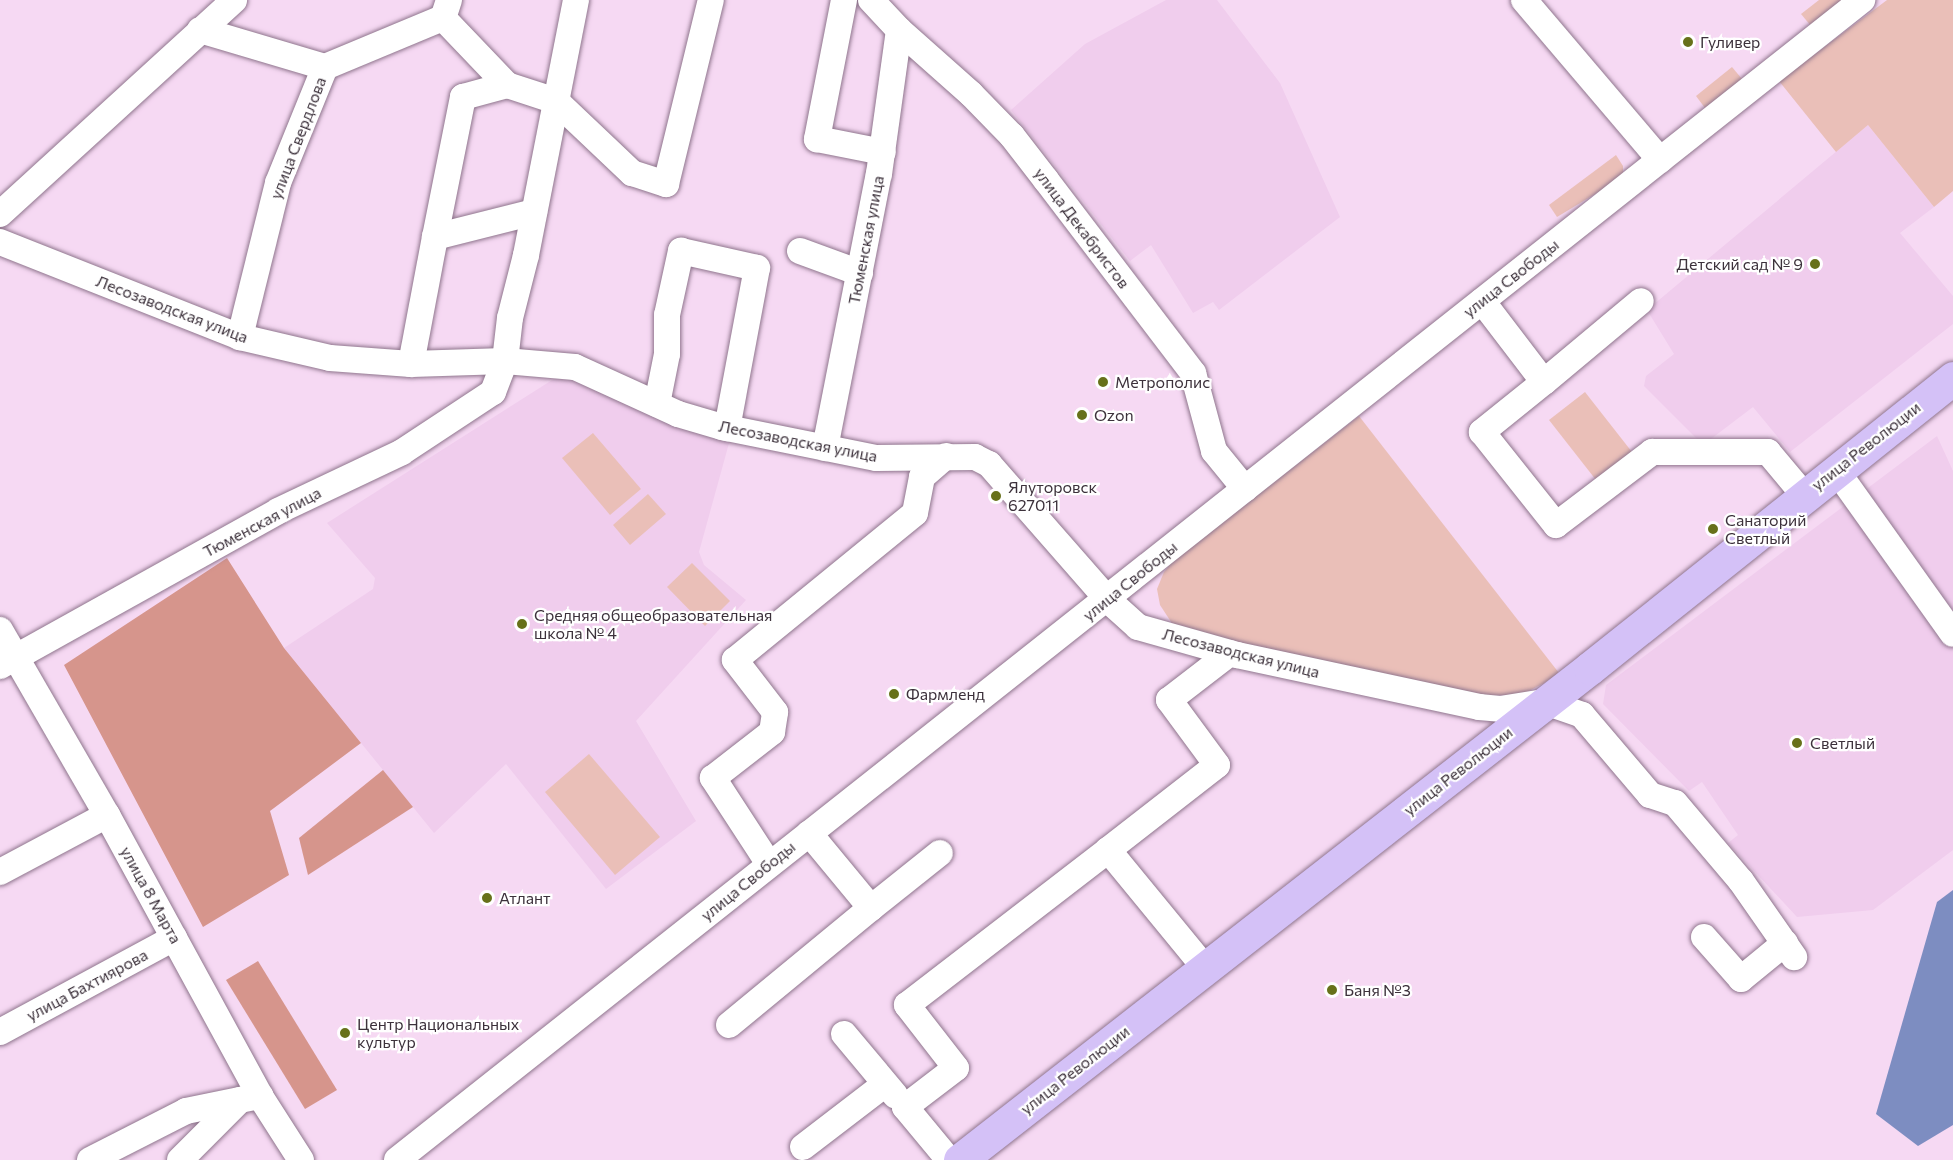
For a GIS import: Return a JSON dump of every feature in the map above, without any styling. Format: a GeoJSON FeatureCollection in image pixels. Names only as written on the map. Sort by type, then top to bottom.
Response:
{"type":"FeatureCollection","features":[{"type":"Feature","properties":{"kind":"main road","name":"улица Революции"},"geometry":{"type":"LineString","coordinates":[[960,1160],[1545,702],[1953,378]]}},
{"type":"Feature","properties":{"kind":"street"},"geometry":{"type":"LineString","coordinates":[[0,214],[234,0]]}},
{"type":"Feature","properties":{"kind":"street"},"geometry":{"type":"LineString","coordinates":[[505,361],[510,318],[534,212],[576,0]]}},
{"type":"Feature","properties":{"kind":"street"},"geometry":{"type":"LineString","coordinates":[[325,67],[446,9],[507,85],[556,101],[632,173],[666,184],[711,0]]}},
{"type":"Feature","properties":{"kind":"street"},"geometry":{"type":"LineString","coordinates":[[844,0],[817,139],[883,153]]}},
{"type":"Feature","properties":{"kind":"street","name":"улица Декабристов"},"geometry":{"type":"LineString","coordinates":[[871,0],[899,30],[971,94],[1011,136],[1193,373],[1214,451],[1245,489]]}},
{"type":"Feature","properties":{"kind":"street"},"geometry":{"type":"LineString","coordinates":[[1524,0],[1660,160]]}},
{"type":"Feature","properties":{"kind":"street","name":"улица Свободы"},"geometry":{"type":"LineString","coordinates":[[397,1160],[769,864],[1108,600],[1862,0]]}},
{"type":"Feature","properties":{"kind":"street","name":"улица Свердлова"},"geometry":{"type":"LineString","coordinates":[[200,30],[325,67],[278,183],[240,337]]}},
{"type":"Feature","properties":{"kind":"street","name":"Тюменская улица"},"geometry":{"type":"LineString","coordinates":[[825,448],[883,153],[899,30]]}},
{"type":"Feature","properties":{"kind":"street"},"geometry":{"type":"LineString","coordinates":[[411,364],[463,97],[507,85]]}},
{"type":"Feature","properties":{"kind":"street"},"geometry":{"type":"LineString","coordinates":[[435,237],[534,212]]}},
{"type":"Feature","properties":{"kind":"street","name":"Лесозаводская улица"},"geometry":{"type":"LineString","coordinates":[[0,242],[240,337],[330,358],[411,364],[505,361],[575,367],[678,414],[727,428],[876,458],[975,457],[989,464],[1108,600],[1138,627],[1230,653],[1479,707],[1500,709],[1545,702],[1582,715],[1650,795],[1675,803],[1741,881],[1789,950],[1741,979],[1704,937]]}},
{"type":"Feature","properties":{"kind":"street"},"geometry":{"type":"LineString","coordinates":[[657,404],[667,354],[667,315],[681,252],[757,268],[727,428]]}},
{"type":"Feature","properties":{"kind":"street"},"geometry":{"type":"LineString","coordinates":[[800,252],[860,273]]}},
{"type":"Feature","properties":{"kind":"street"},"geometry":{"type":"LineString","coordinates":[[1482,301],[1544,382]]}},
{"type":"Feature","properties":{"kind":"street"},"geometry":{"type":"LineString","coordinates":[[1641,301],[1482,432],[1556,525],[1652,452],[1768,452],[1804,495]]}},
{"type":"Feature","properties":{"kind":"street","name":"Тюменская улица"},"geometry":{"type":"LineString","coordinates":[[8,662],[278,511],[402,452],[493,392],[505,361]]}},
{"type":"Feature","properties":{"kind":"street"},"geometry":{"type":"LineString","coordinates":[[769,864],[713,778],[772,732],[775,712],[735,660],[915,513],[922,477],[946,456]]}},
{"type":"Feature","properties":{"kind":"street"},"geometry":{"type":"LineString","coordinates":[[1836,470],[1953,634]]}},
{"type":"Feature","properties":{"kind":"street","name":"улица 8 Марта"},"geometry":{"type":"LineString","coordinates":[[0,630],[8,662],[107,815],[174,938],[250,1098],[302,1160]]}},
{"type":"Feature","properties":{"kind":"street"},"geometry":{"type":"LineString","coordinates":[[905,1107],[956,1068],[907,1005],[1217,765],[1169,700],[1230,653]]}},
{"type":"Feature","properties":{"kind":"street"},"geometry":{"type":"LineString","coordinates":[[0,872],[107,815]]}},
{"type":"Feature","properties":{"kind":"street"},"geometry":{"type":"LineString","coordinates":[[809,833],[871,908]]}},
{"type":"Feature","properties":{"kind":"street"},"geometry":{"type":"LineString","coordinates":[[1108,849],[1205,968]]}},
{"type":"Feature","properties":{"kind":"street"},"geometry":{"type":"LineString","coordinates":[[729,1025],[940,853]]}},
{"type":"Feature","properties":{"kind":"street","name":"улица Бахтиярова"},"geometry":{"type":"LineString","coordinates":[[0,1032],[174,938]]}},
{"type":"Feature","properties":{"kind":"street"},"geometry":{"type":"LineString","coordinates":[[844,1034],[949,1160]]}},
{"type":"Feature","properties":{"kind":"street"},"geometry":{"type":"LineString","coordinates":[[803,1146],[885,1084]]}},
{"type":"Feature","properties":{"kind":"street"},"geometry":{"type":"LineString","coordinates":[[90,1160],[186,1111],[250,1098]]}},
{"type":"Feature","properties":{"kind":"street"},"geometry":{"type":"LineString","coordinates":[[180,1160],[250,1098]]}},
{"type":"Feature","properties":{"kind":"shaded area"},"geometry":{"type":"Polygon","coordinates":[[[1166,0],[1217,0],[1280,83],[1340,217],[1219,310],[1213,302],[1193,313],[1151,245],[1130,261],[1011,110],[1085,44],[1166,0]]]}},
{"type":"Feature","properties":{"kind":"shaded area"},"geometry":{"type":"Polygon","coordinates":[[[1819,0],[1844,0],[1811,26],[1801,14],[1819,0]]]}},
{"type":"Feature","properties":{"kind":"shaded area"},"geometry":{"type":"Polygon","coordinates":[[[1887,0],[1953,0],[1953,191],[1934,207],[1868,125],[1836,152],[1779,81],[1887,0]]]}},
{"type":"Feature","properties":{"kind":"shaded area"},"geometry":{"type":"Polygon","coordinates":[[[1732,67],[1742,79],[1705,108],[1696,96],[1732,67]]]}},
{"type":"Feature","properties":{"kind":"shaded area","name":"Детский сад № 9"},"geometry":{"type":"Polygon","coordinates":[[[1868,125],[1934,207],[1900,233],[1953,296],[1953,324],[1790,452],[1753,407],[1703,445],[1644,386],[1646,376],[1674,354],[1647,310],[1868,125]]]}},
{"type":"Feature","properties":{"kind":"shaded area"},"geometry":{"type":"Polygon","coordinates":[[[1616,155],[1623,166],[1623,174],[1615,182],[1557,217],[1549,205],[1616,155]]]}},
{"type":"Feature","properties":{"kind":"shaded area","name":"Средняя общеобразовательная школа № 4"},"geometry":{"type":"Polygon","coordinates":[[[560,375],[731,436],[699,552],[704,565],[746,600],[636,721],[696,821],[606,889],[506,764],[434,833],[284,648],[373,589],[375,578],[327,523],[560,375]]]}},
{"type":"Feature","properties":{"kind":"shaded area"},"geometry":{"type":"Polygon","coordinates":[[[1585,392],[1632,452],[1596,480],[1549,420],[1585,392]]]}},
{"type":"Feature","properties":{"kind":"shaded area"},"geometry":{"type":"Polygon","coordinates":[[[1359,416],[1559,673],[1523,694],[1489,696],[1226,644],[1175,628],[1160,605],[1157,589],[1164,572],[1172,562],[1359,416]]]}},
{"type":"Feature","properties":{"kind":"shaded area"},"geometry":{"type":"Polygon","coordinates":[[[593,433],[641,489],[610,515],[562,458],[593,433]]]}},
{"type":"Feature","properties":{"kind":"shaded area","name":"Светлый"},"geometry":{"type":"Polygon","coordinates":[[[1937,436],[1953,471],[1953,850],[1873,910],[1797,917],[1728,843],[1738,835],[1702,782],[1689,791],[1603,704],[1606,685],[1937,436]]]}},
{"type":"Feature","properties":{"kind":"shaded area"},"geometry":{"type":"Polygon","coordinates":[[[648,494],[666,514],[630,545],[613,525],[648,494]]]}},
{"type":"Feature","properties":{"kind":"shaded area"},"geometry":{"type":"Polygon","coordinates":[[[227,558],[284,648],[361,743],[270,811],[289,875],[203,927],[64,665],[227,558]]]}},
{"type":"Feature","properties":{"kind":"shaded area"},"geometry":{"type":"Polygon","coordinates":[[[692,563],[730,601],[705,626],[667,587],[692,563]]]}},
{"type":"Feature","properties":{"kind":"shaded area"},"geometry":{"type":"Polygon","coordinates":[[[589,754],[660,837],[615,875],[545,792],[589,754]]]}},
{"type":"Feature","properties":{"kind":"shaded area"},"geometry":{"type":"Polygon","coordinates":[[[383,770],[413,807],[308,875],[299,838],[383,770]]]}},
{"type":"Feature","properties":{"kind":"shaded area"},"geometry":{"type":"Polygon","coordinates":[[[258,961],[337,1090],[305,1109],[226,980],[258,961]]]}},
{"type":"Feature","properties":{"kind":"water"},"geometry":{"type":"Polygon","coordinates":[[[1953,890],[1953,1125],[1918,1146],[1876,1114],[1937,902],[1953,890]]]}},
{"type":"Feature","properties":{"kind":"place","name":"Гуливер"},"geometry":{"type":"Point","coordinates":[1688,42]}},
{"type":"Feature","properties":{"kind":"place","name":"Детский сад № 9"},"geometry":{"type":"Point","coordinates":[1815,264]}},
{"type":"Feature","properties":{"kind":"place","name":"Метрополис"},"geometry":{"type":"Point","coordinates":[1103,382]}},
{"type":"Feature","properties":{"kind":"place","name":"Ozon"},"geometry":{"type":"Point","coordinates":[1082,415]}},
{"type":"Feature","properties":{"kind":"place","name":"Ялуторовск 627011"},"geometry":{"type":"Point","coordinates":[996,496]}},
{"type":"Feature","properties":{"kind":"place","name":"Санаторий Светлый"},"geometry":{"type":"Point","coordinates":[1713,529]}},
{"type":"Feature","properties":{"kind":"place","name":"Средняя общеобразовательная школа № 4"},"geometry":{"type":"Point","coordinates":[522,624]}},
{"type":"Feature","properties":{"kind":"place","name":"Фармленд"},"geometry":{"type":"Point","coordinates":[894,694]}},
{"type":"Feature","properties":{"kind":"place","name":"Светлый"},"geometry":{"type":"Point","coordinates":[1797,743]}},
{"type":"Feature","properties":{"kind":"place","name":"Атлант"},"geometry":{"type":"Point","coordinates":[487,898]}},
{"type":"Feature","properties":{"kind":"place","name":"Баня №3"},"geometry":{"type":"Point","coordinates":[1332,990]}},
{"type":"Feature","properties":{"kind":"place","name":"Центр Национальных культур"},"geometry":{"type":"Point","coordinates":[345,1033]}}]}
